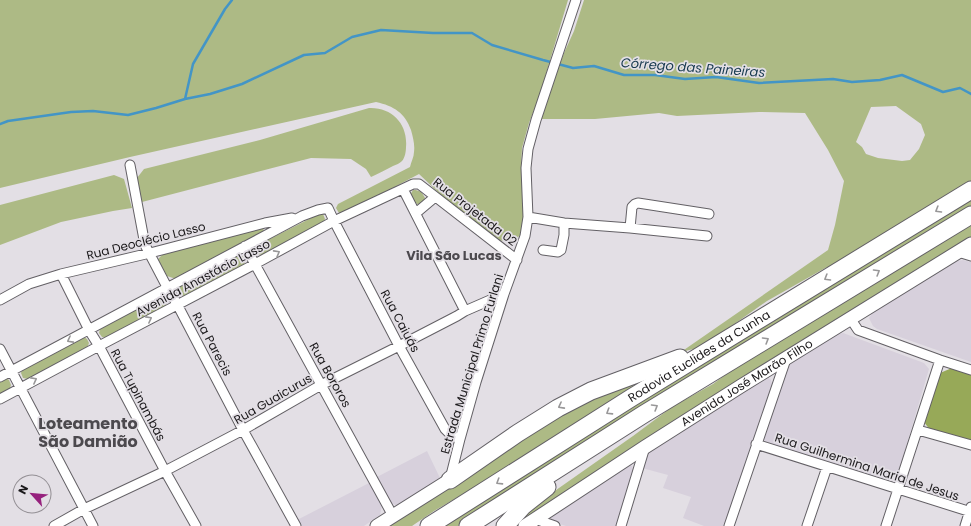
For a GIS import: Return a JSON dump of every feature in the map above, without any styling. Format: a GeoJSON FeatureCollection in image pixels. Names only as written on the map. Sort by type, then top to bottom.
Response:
{"type":"FeatureCollection","features":[{"type":"Feature","properties":{"kind":"highway","name":"Rodovia Euclides da Cunha"},"geometry":{"type":"LineString","coordinates":[[429,526],[624,402],[971,190]]}},
{"type":"Feature","properties":{"kind":"highway","name":"Rodovia Euclides da Cunha"},"geometry":{"type":"LineString","coordinates":[[468,526],[627,425],[971,215]]}},
{"type":"Feature","properties":{"kind":"highway"},"geometry":{"type":"LineString","coordinates":[[450,480],[518,433],[558,408],[591,391],[675,360],[726,339]]}},
{"type":"Feature","properties":{"kind":"highway"},"geometry":{"type":"LineString","coordinates":[[505,526],[523,506],[627,425]]}},
{"type":"Feature","properties":{"kind":"main road","name":"Avenida José Marão Filho"},"geometry":{"type":"LineString","coordinates":[[530,523],[741,386],[971,244]]}},
{"type":"Feature","properties":{"kind":"main road"},"geometry":{"type":"LineString","coordinates":[[377,526],[450,480]]}},
{"type":"Feature","properties":{"kind":"street","name":"Estrada Municipal Primo Furlani"},"geometry":{"type":"LineString","coordinates":[[450,480],[476,382],[504,294],[525,236],[528,217],[526,168],[528,149],[536,120],[576,0]]}},
{"type":"Feature","properties":{"kind":"street","name":"Rua Parecis"},"geometry":{"type":"LineString","coordinates":[[130,165],[145,245],[243,430],[296,526]]}},
{"type":"Feature","properties":{"kind":"street","name":"Avenida Anastácio Lasso"},"geometry":{"type":"LineString","coordinates":[[0,399],[334,221],[413,184],[419,184]]}},
{"type":"Feature","properties":{"kind":"street","name":"Rua Projetada 02"},"geometry":{"type":"LineString","coordinates":[[419,184],[517,260]]}},
{"type":"Feature","properties":{"kind":"street"},"geometry":{"type":"LineString","coordinates":[[403,189],[465,311]]}},
{"type":"Feature","properties":{"kind":"street"},"geometry":{"type":"LineString","coordinates":[[416,213],[435,197]]}},
{"type":"Feature","properties":{"kind":"street"},"geometry":{"type":"LineString","coordinates":[[630,228],[632,207],[638,203],[709,214]]}},
{"type":"Feature","properties":{"kind":"street","name":"Avenida Anastácio Lasso"},"geometry":{"type":"LineString","coordinates":[[0,377],[302,216],[328,208]]}},
{"type":"Feature","properties":{"kind":"street","name":"Rua Caiuás"},"geometry":{"type":"LineString","coordinates":[[328,208],[399,346],[444,429],[452,436],[460,439]]}},
{"type":"Feature","properties":{"kind":"street","name":"Rua Deoclécio Lasso"},"geometry":{"type":"LineString","coordinates":[[0,300],[29,284],[61,274],[150,254],[265,223],[302,216]]}},
{"type":"Feature","properties":{"kind":"street"},"geometry":{"type":"LineString","coordinates":[[528,217],[707,236]]}},
{"type":"Feature","properties":{"kind":"street"},"geometry":{"type":"LineString","coordinates":[[543,250],[558,252],[561,250],[564,235],[564,222]]}},
{"type":"Feature","properties":{"kind":"street","name":"Rua Bororos"},"geometry":{"type":"LineString","coordinates":[[245,246],[393,516]]}},
{"type":"Feature","properties":{"kind":"street"},"geometry":{"type":"LineString","coordinates":[[958,252],[971,256]]}},
{"type":"Feature","properties":{"kind":"street","name":"Rua Tupinambás"},"geometry":{"type":"LineString","coordinates":[[61,274],[89,330],[196,526]]}},
{"type":"Feature","properties":{"kind":"street","name":"Rua Guaicurus"},"geometry":{"type":"LineString","coordinates":[[54,526],[84,509],[165,471],[243,430],[321,385],[465,311],[504,294]]}},
{"type":"Feature","properties":{"kind":"street"},"geometry":{"type":"LineString","coordinates":[[850,318],[858,330],[971,370]]}},
{"type":"Feature","properties":{"kind":"street"},"geometry":{"type":"LineString","coordinates":[[0,349],[93,526]]}},
{"type":"Feature","properties":{"kind":"street"},"geometry":{"type":"LineString","coordinates":[[729,526],[786,359]]}},
{"type":"Feature","properties":{"kind":"street"},"geometry":{"type":"LineString","coordinates":[[886,526],[940,360]]}},
{"type":"Feature","properties":{"kind":"street"},"geometry":{"type":"LineString","coordinates":[[918,430],[971,445]]}},
{"type":"Feature","properties":{"kind":"street","name":"Rua Guilhermina Maria de Jesus"},"geometry":{"type":"LineString","coordinates":[[756,444],[970,510]]}},
{"type":"Feature","properties":{"kind":"street"},"geometry":{"type":"LineString","coordinates":[[621,526],[645,447]]}},
{"type":"Feature","properties":{"kind":"street"},"geometry":{"type":"LineString","coordinates":[[807,526],[827,467]]}},
{"type":"Feature","properties":{"kind":"street"},"geometry":{"type":"LineString","coordinates":[[965,526],[970,510]]}},
{"type":"Feature","properties":{"kind":"street"},"geometry":{"type":"LineString","coordinates":[[530,523],[555,526]]}},
{"type":"Feature","properties":{"kind":"shaded area"},"geometry":{"type":"Polygon","coordinates":[[[963,260],[971,262],[971,362],[877,329],[873,326],[869,318],[875,309],[951,262],[963,260]]]}},
{"type":"Feature","properties":{"kind":"shaded area"},"geometry":{"type":"Polygon","coordinates":[[[843,333],[924,363],[929,369],[898,474],[884,480],[766,444],[762,438],[785,372],[791,363],[831,336],[843,333]]]}},
{"type":"Feature","properties":{"kind":"shaded area"},"geometry":{"type":"Polygon","coordinates":[[[768,377],[772,384],[724,526],[704,526],[683,518],[691,497],[663,488],[668,475],[642,468],[650,451],[764,378],[768,377]]]}},
{"type":"Feature","properties":{"kind":"shaded area"},"geometry":{"type":"Polygon","coordinates":[[[427,451],[440,478],[398,506],[388,502],[375,478],[427,451]]]}},
{"type":"Feature","properties":{"kind":"shaded area"},"geometry":{"type":"Polygon","coordinates":[[[629,464],[633,469],[617,526],[566,526],[553,522],[551,519],[552,516],[629,464]]]}},
{"type":"Feature","properties":{"kind":"shaded area"},"geometry":{"type":"Polygon","coordinates":[[[369,483],[382,505],[380,515],[364,526],[301,526],[297,520],[369,483]]]}},
{"type":"Feature","properties":{"kind":"green space"},"geometry":{"type":"Polygon","coordinates":[[[0,0],[568,0],[522,148],[521,167],[524,193],[524,216],[521,234],[515,240],[507,242],[499,240],[441,195],[419,174],[343,214],[339,213],[336,208],[338,204],[410,167],[414,156],[411,130],[406,119],[393,108],[376,102],[130,157],[0,188],[0,0]]]}},
{"type":"Feature","properties":{"kind":"green space"},"geometry":{"type":"Polygon","coordinates":[[[584,0],[971,0],[971,238],[525,520],[522,518],[522,514],[672,407],[713,384],[744,361],[621,422],[458,526],[440,526],[812,291],[827,267],[767,301],[702,347],[681,352],[828,250],[844,181],[828,150],[805,113],[759,112],[677,116],[659,113],[595,119],[540,119],[564,53],[574,31],[584,0]],[[896,106],[871,107],[856,142],[862,147],[866,154],[878,158],[902,161],[910,160],[919,149],[925,135],[921,124],[896,106]]]}},
{"type":"Feature","properties":{"kind":"green space"},"geometry":{"type":"Polygon","coordinates":[[[369,108],[385,110],[397,118],[404,131],[406,139],[406,152],[402,161],[371,177],[366,169],[351,159],[311,158],[142,202],[137,178],[144,169],[260,140],[369,108]]]}},
{"type":"Feature","properties":{"kind":"green space"},"geometry":{"type":"Polygon","coordinates":[[[114,175],[124,179],[132,208],[61,222],[0,245],[0,205],[114,175]]]}},
{"type":"Feature","properties":{"kind":"green space"},"geometry":{"type":"Polygon","coordinates":[[[413,190],[422,193],[425,198],[424,203],[419,205],[414,202],[410,195],[413,190]]]}},
{"type":"Feature","properties":{"kind":"green space"},"geometry":{"type":"Polygon","coordinates":[[[319,214],[323,214],[325,219],[323,223],[262,255],[258,254],[255,250],[256,246],[319,214]]]}},
{"type":"Feature","properties":{"kind":"green space"},"geometry":{"type":"Polygon","coordinates":[[[262,228],[264,230],[262,232],[176,279],[167,276],[158,259],[163,254],[262,228]]]}},
{"type":"Feature","properties":{"kind":"green space"},"geometry":{"type":"Polygon","coordinates":[[[239,255],[243,256],[245,261],[244,265],[184,296],[180,295],[178,291],[179,286],[239,255]]]}},
{"type":"Feature","properties":{"kind":"green space"},"geometry":{"type":"Polygon","coordinates":[[[161,296],[164,297],[167,302],[165,306],[106,338],[102,337],[99,333],[100,329],[161,296]]]}},
{"type":"Feature","properties":{"kind":"green space"},"geometry":{"type":"Polygon","coordinates":[[[84,337],[89,343],[87,348],[28,379],[23,378],[21,373],[22,370],[84,337]]]}},
{"type":"Feature","properties":{"kind":"green space"},"geometry":{"type":"Polygon","coordinates":[[[952,368],[971,374],[971,442],[930,430],[924,422],[940,373],[952,368]]]}},
{"type":"Feature","properties":{"kind":"green space"},"geometry":{"type":"Polygon","coordinates":[[[6,378],[9,380],[11,385],[10,388],[0,394],[0,382],[6,378]]]}},
{"type":"Feature","properties":{"kind":"green space"},"geometry":{"type":"Polygon","coordinates":[[[638,383],[511,466],[434,511],[412,526],[385,526],[559,410],[638,383]]]}},
{"type":"Feature","properties":{"kind":"waterway"},"geometry":{"type":"LineString","coordinates":[[185,99],[193,64],[225,9],[232,0]]}},
{"type":"Feature","properties":{"kind":"waterway","name":"Córrego das Paineiras"},"geometry":{"type":"LineString","coordinates":[[0,124],[8,121],[71,112],[93,111],[128,115],[185,99],[210,94],[242,84],[304,55],[325,53],[352,37],[381,30],[433,33],[472,33],[492,45],[543,60],[573,68],[594,66],[624,75],[655,75],[685,79],[716,77],[759,83],[833,79],[852,82],[880,80],[902,75],[943,92],[960,88],[971,94]]}},
{"type":"Feature","properties":{"kind":"district","name":"Vila São Lucas"},"geometry":{"type":"Point","coordinates":[454,255]}},
{"type":"Feature","properties":{"kind":"district","name":"Loteamento São Damião"},"geometry":{"type":"Point","coordinates":[88,432]}}]}
